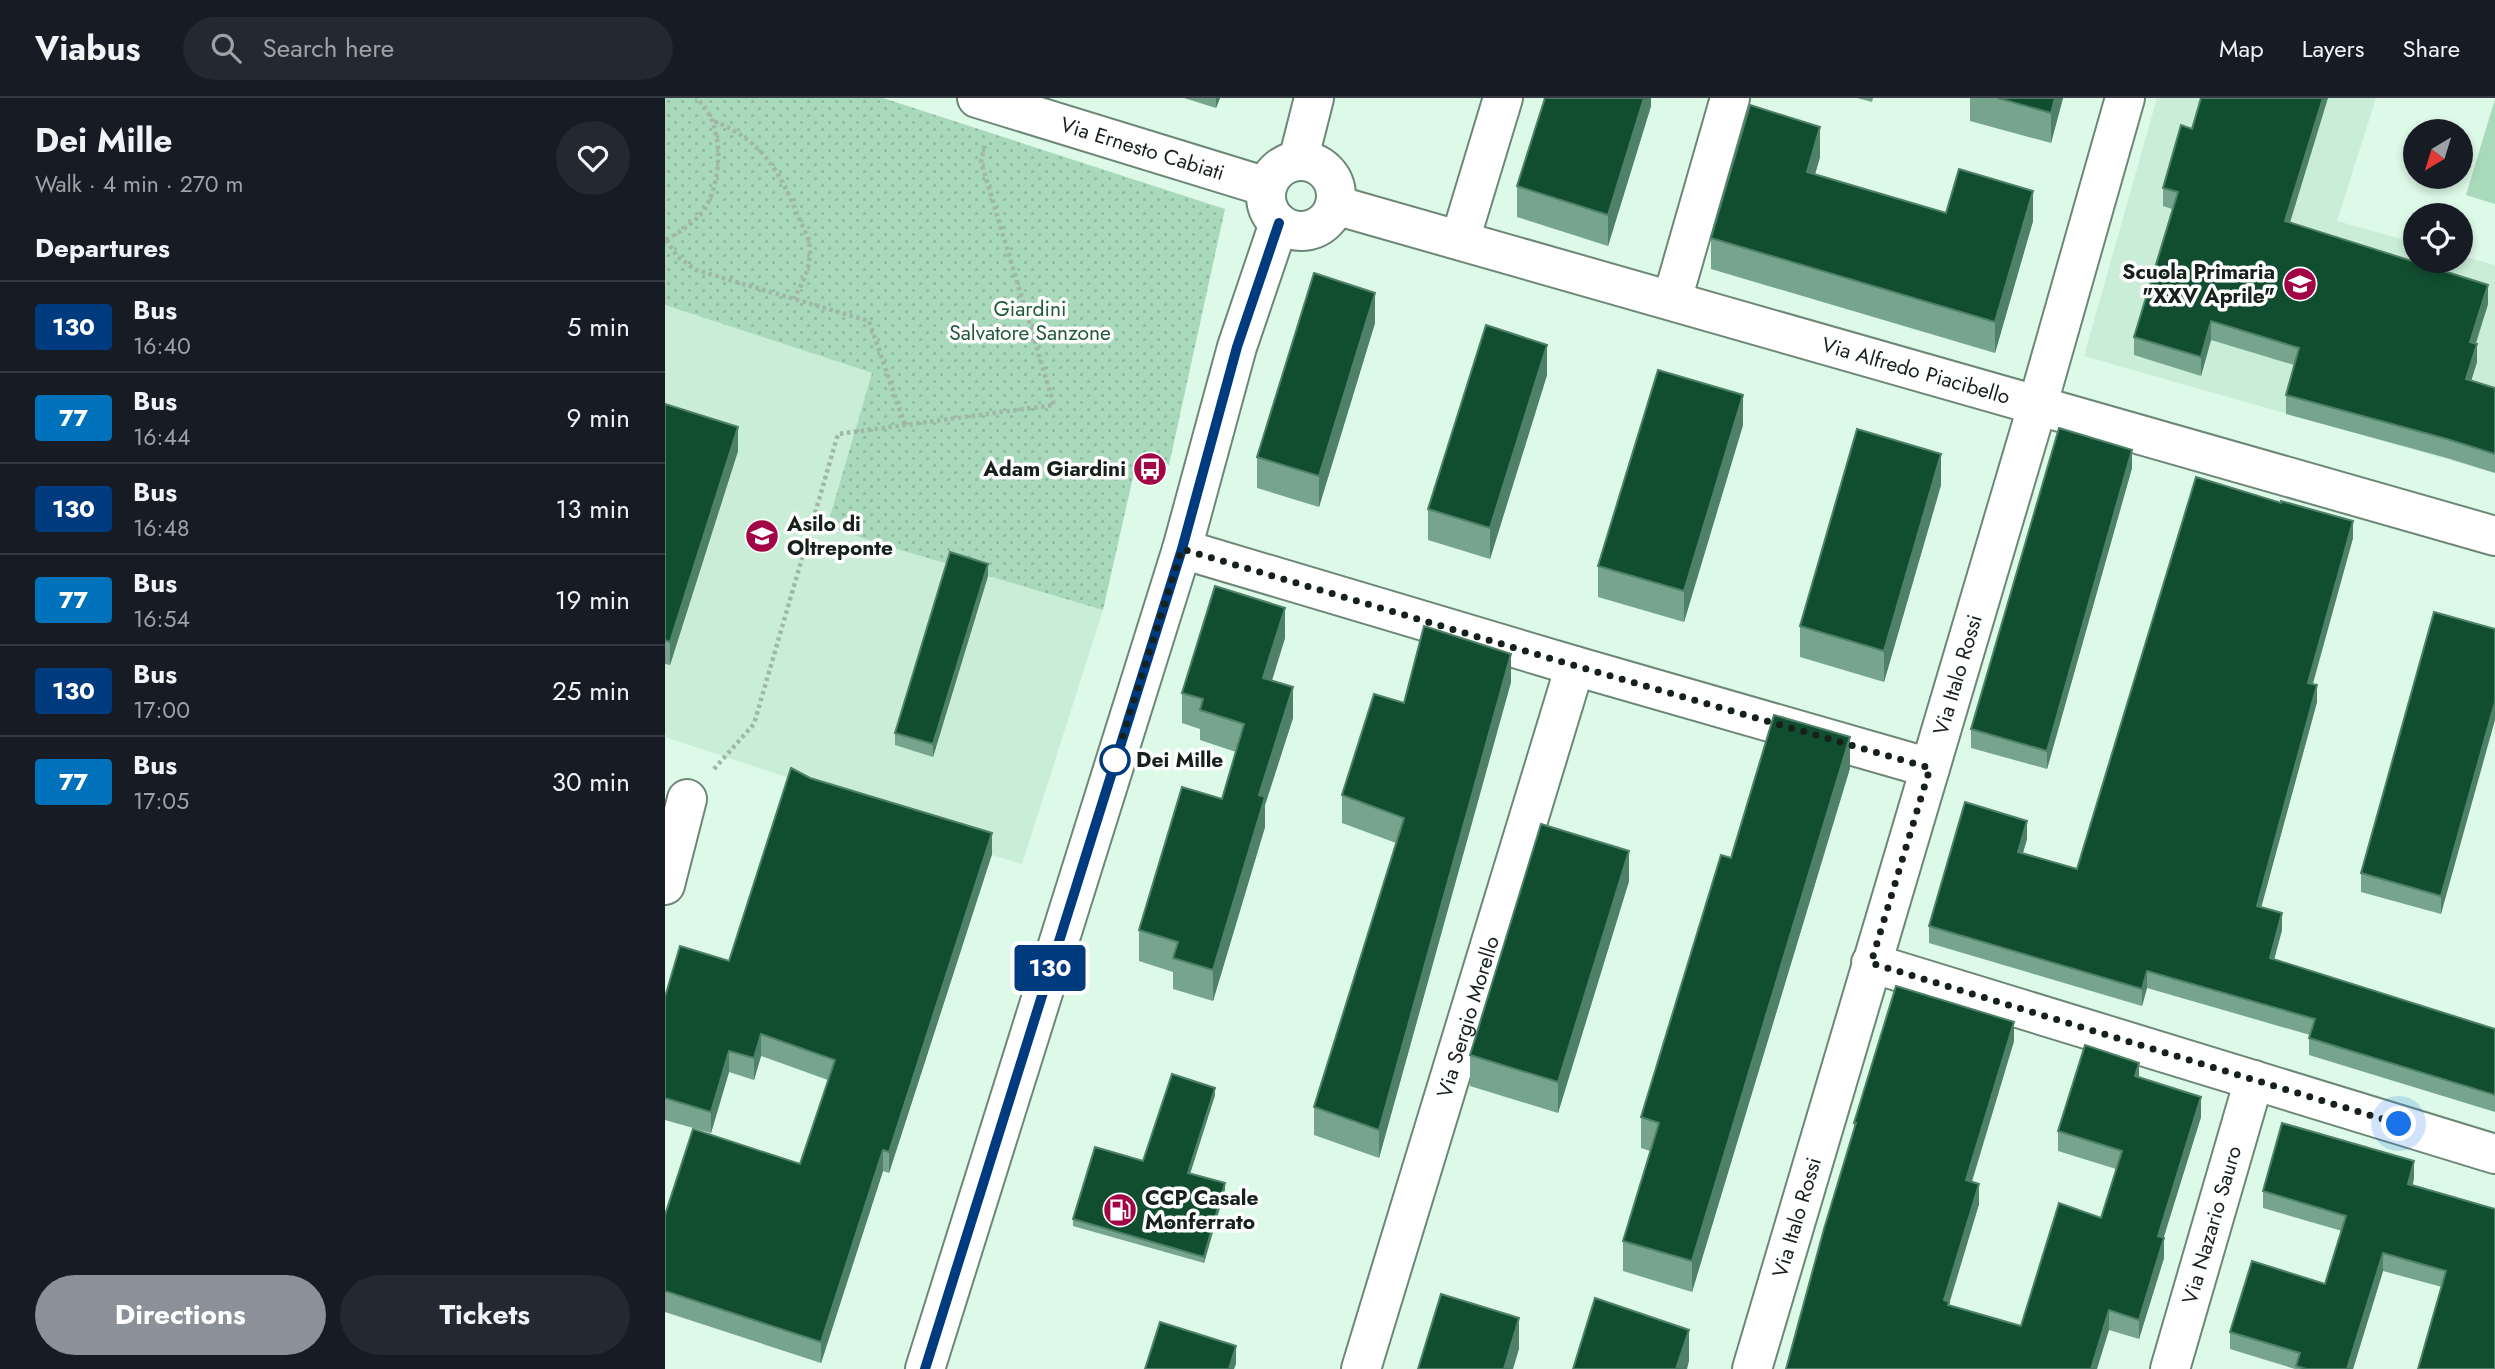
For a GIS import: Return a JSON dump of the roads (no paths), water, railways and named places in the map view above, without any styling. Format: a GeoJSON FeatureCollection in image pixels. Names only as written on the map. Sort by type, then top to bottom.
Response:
{"type":"FeatureCollection","features":[{"type":"Feature","properties":{"kind":"street"},"geometry":{"type":"LineString","coordinates":[[1298,161],[1314,98]]}},
{"type":"Feature","properties":{"kind":"street"},"geometry":{"type":"LineString","coordinates":[[1460,240],[1503,98]]}},
{"type":"Feature","properties":{"kind":"street"},"geometry":{"type":"LineString","coordinates":[[1672,300],[1730,98]]}},
{"type":"Feature","properties":{"kind":"street","name":"Via Italo Rossi"},"geometry":{"type":"LineString","coordinates":[[1752,1369],[2037,407],[2125,98]]}},
{"type":"Feature","properties":{"kind":"street","name":"Via Ernesto Cabiati"},"geometry":{"type":"LineString","coordinates":[[986,101],[1267,187]]}},
{"type":"Feature","properties":{"kind":"street"},"geometry":{"type":"LineString","coordinates":[[1298,161],[1309,161],[1319,166],[1328,173],[1334,183],[1335,205],[1330,216],[1312,229],[1289,229],[1279,223],[1268,207],[1267,187],[1278,169],[1287,163],[1298,161]]}},
{"type":"Feature","properties":{"kind":"street","name":"Via Alfredo Piacibello"},"geometry":{"type":"LineString","coordinates":[[1335,205],[2495,536]]}},
{"type":"Feature","properties":{"kind":"street"},"geometry":{"type":"LineString","coordinates":[[925,1369],[1182,549],[1237,347],[1279,223]]}},
{"type":"Feature","properties":{"kind":"street"},"geometry":{"type":"LineString","coordinates":[[1182,549],[1930,768]]}},
{"type":"Feature","properties":{"kind":"street","name":"Via Sergio Morello"},"geometry":{"type":"LineString","coordinates":[[1361,1369],[1576,666]]}},
{"type":"Feature","properties":{"kind":"street"},"geometry":{"type":"LineString","coordinates":[[665,884],[687,799]]}},
{"type":"Feature","properties":{"kind":"street"},"geometry":{"type":"LineString","coordinates":[[1871,963],[2495,1154]]}},
{"type":"Feature","properties":{"kind":"street","name":"Via Nazario Sauro"},"geometry":{"type":"LineString","coordinates":[[2170,1369],[2254,1080]]}},
{"type":"Feature","properties":{"kind":"place","name":"Scuola Primaria \"XXV Aprile\""},"geometry":{"type":"Point","coordinates":[2300,284]}},
{"type":"Feature","properties":{"kind":"place","name":"Adam Giardini"},"geometry":{"type":"Point","coordinates":[1150,469]}},
{"type":"Feature","properties":{"kind":"place","name":"Asilo di Oltreponte"},"geometry":{"type":"Point","coordinates":[762,536]}},
{"type":"Feature","properties":{"kind":"place","name":"Dei Mille"},"geometry":{"type":"Point","coordinates":[1115,760]}},
{"type":"Feature","properties":{"kind":"place","name":"CCP Casale Monferrato"},"geometry":{"type":"Point","coordinates":[1120,1210]}},
{"type":"Feature","properties":{"kind":"park label","name":"Giardini Salvatore Sanzone"},"geometry":{"type":"Point","coordinates":[1030,321]}}]}
